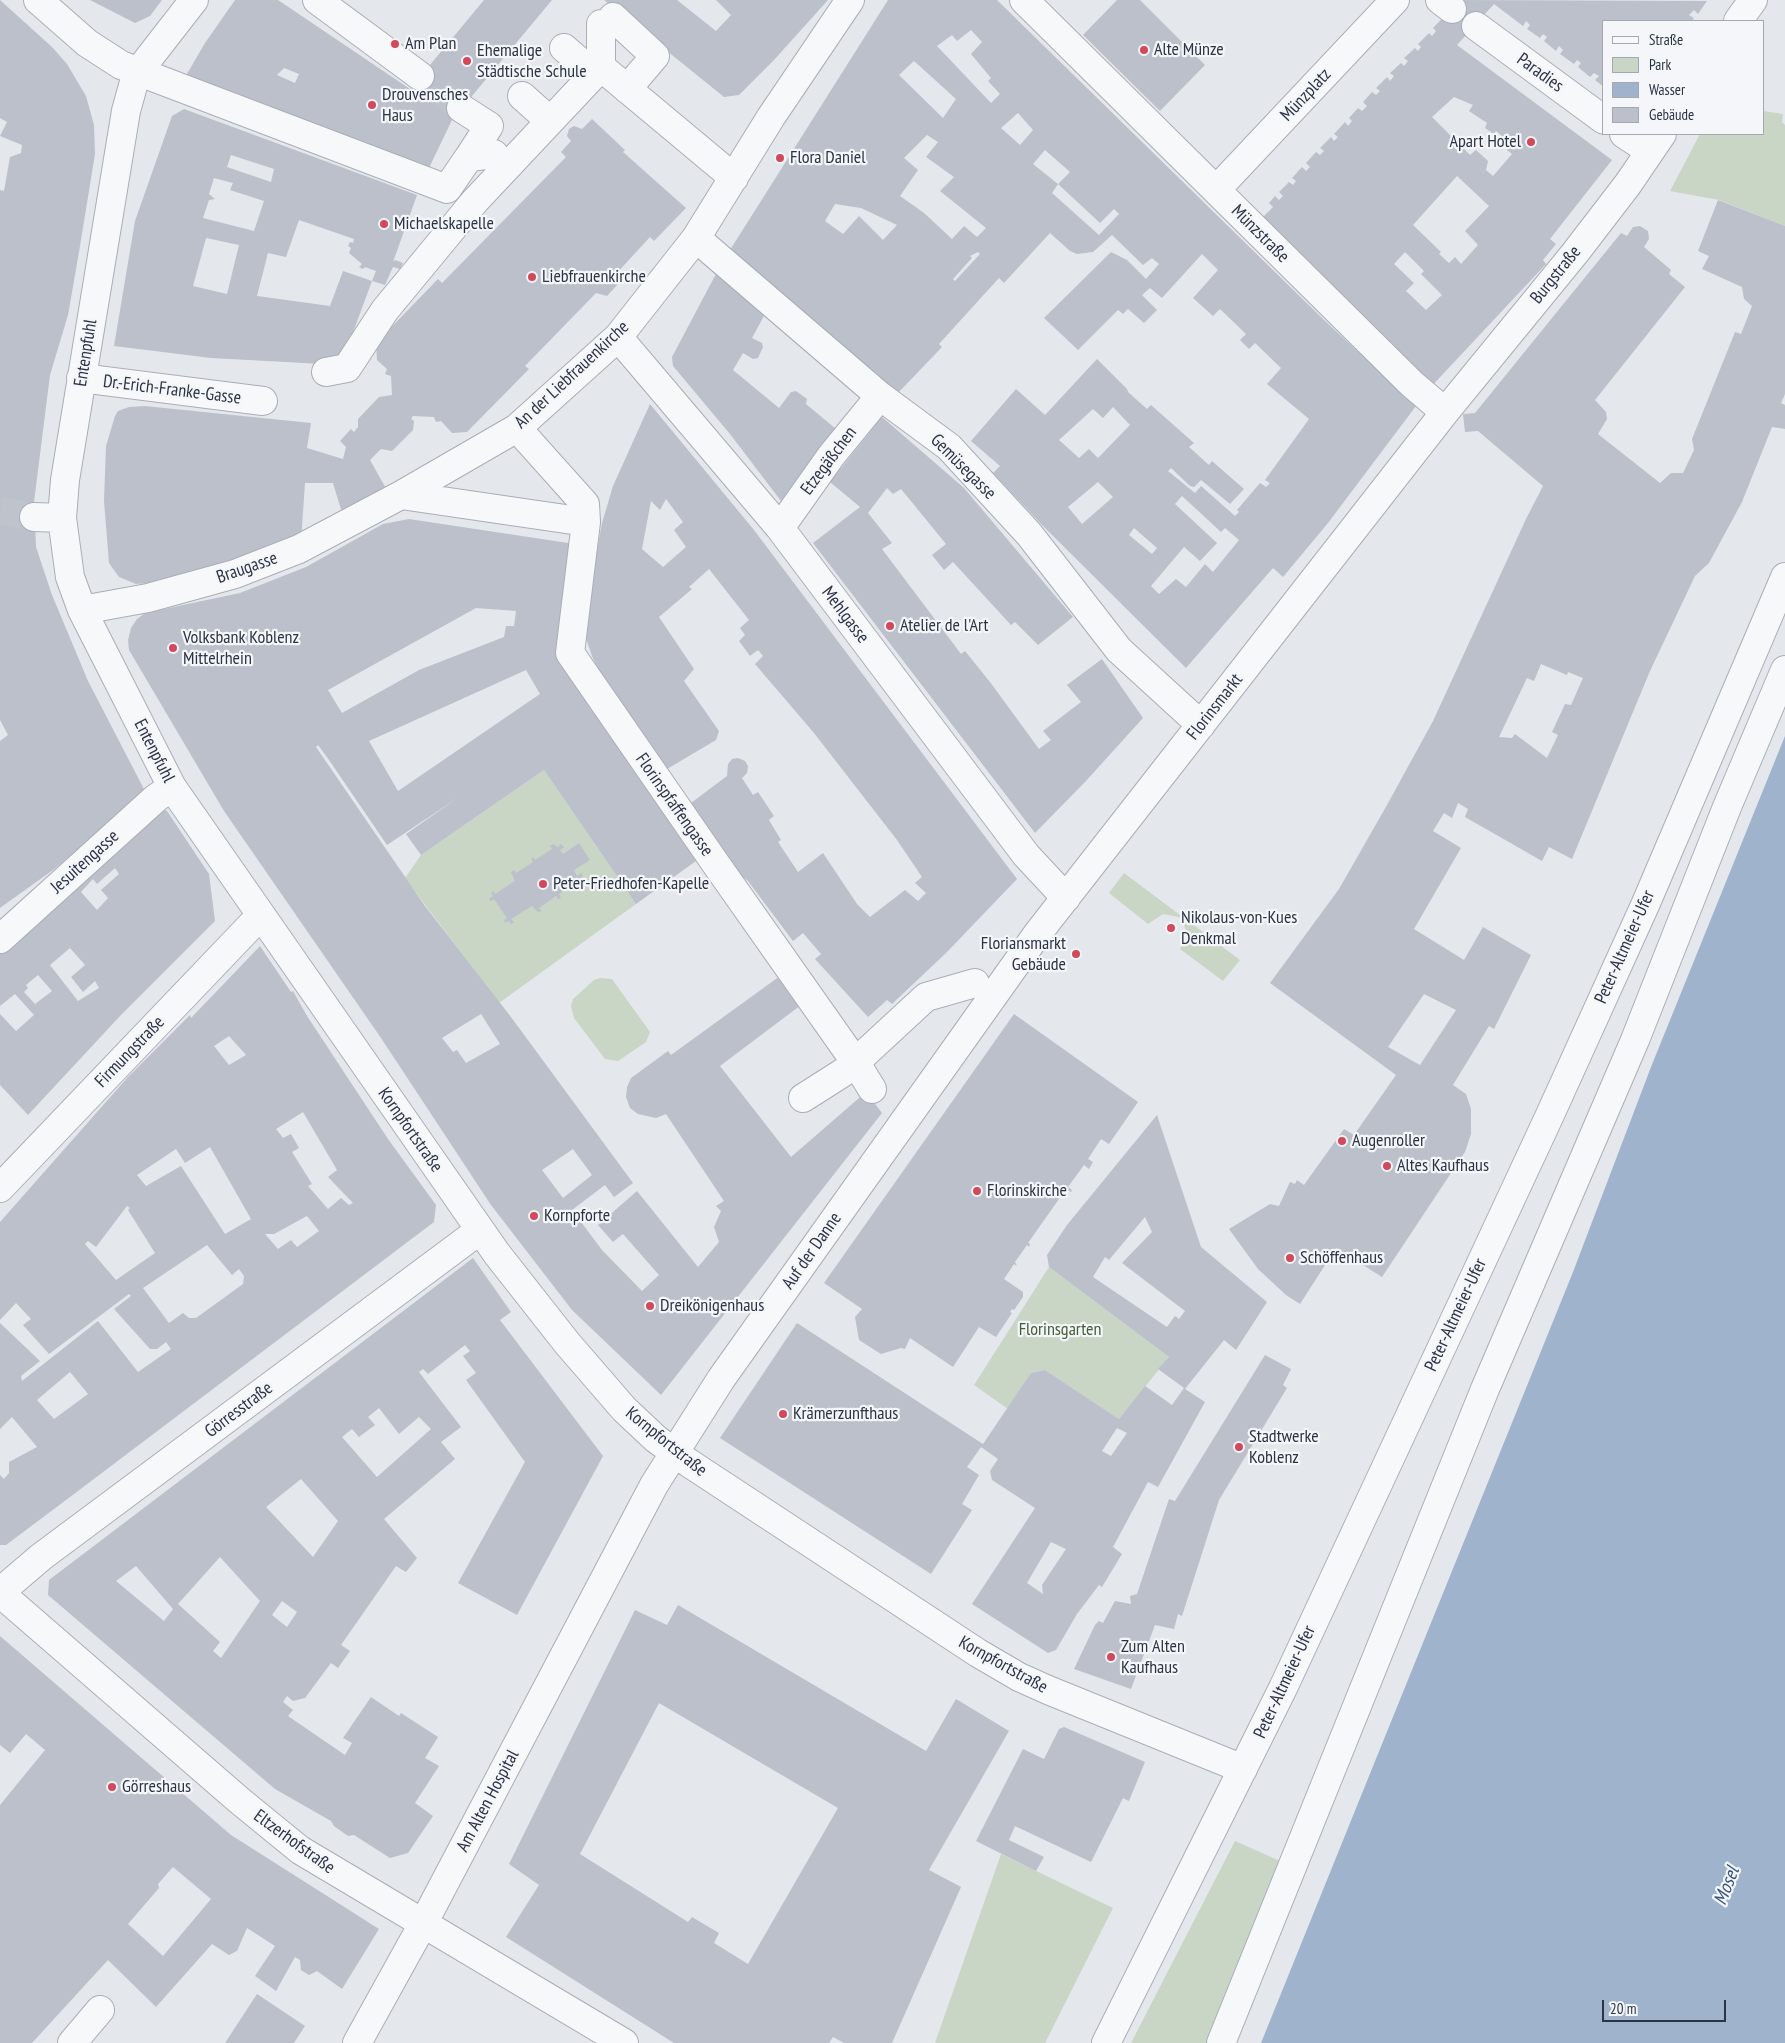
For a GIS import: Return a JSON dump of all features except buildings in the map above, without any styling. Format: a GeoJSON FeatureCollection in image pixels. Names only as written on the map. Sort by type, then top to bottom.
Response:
{"type":"FeatureCollection","features":[{"type":"Feature","properties":{"kind":"street"},"geometry":{"type":"LineString","coordinates":[[38,0],[97,51],[139,73],[177,85],[464,196]]}},
{"type":"Feature","properties":{"kind":"street"},"geometry":{"type":"LineString","coordinates":[[139,73],[152,52],[194,0]]}},
{"type":"Feature","properties":{"kind":"street","name":"An der Liebfrauenkirche"},"geometry":{"type":"LineString","coordinates":[[401,495],[460,452],[517,428],[618,338],[696,238],[771,117],[850,0]]}},
{"type":"Feature","properties":{"kind":"street","name":"Münzstraße"},"geometry":{"type":"LineString","coordinates":[[1024,0],[1069,58],[1216,190],[1423,396],[1445,412]]}},
{"type":"Feature","properties":{"kind":"street","name":"Münzplatz"},"geometry":{"type":"LineString","coordinates":[[1216,190],[1395,0]]}},
{"type":"Feature","properties":{"kind":"street"},"geometry":{"type":"LineString","coordinates":[[1739,20],[1753,0]]}},
{"type":"Feature","properties":{"kind":"street"},"geometry":{"type":"LineString","coordinates":[[324,2],[420,76]]}},
{"type":"Feature","properties":{"kind":"street"},"geometry":{"type":"LineString","coordinates":[[326,372],[347,368],[464,196],[500,148],[550,121],[598,70],[607,20],[655,56],[627,89]]}},
{"type":"Feature","properties":{"kind":"street","name":"Paradies"},"geometry":{"type":"LineString","coordinates":[[1476,26],[1602,119]]}},
{"type":"Feature","properties":{"kind":"street"},"geometry":{"type":"LineString","coordinates":[[564,48],[627,89],[734,178]]}},
{"type":"Feature","properties":{"kind":"street","name":"Entenpfuhl"},"geometry":{"type":"LineString","coordinates":[[139,73],[126,110],[65,480],[62,518],[70,578],[82,610],[172,787],[260,916]]}},
{"type":"Feature","properties":{"kind":"street"},"geometry":{"type":"LineString","coordinates":[[522,96],[550,121]]}},
{"type":"Feature","properties":{"kind":"street"},"geometry":{"type":"LineString","coordinates":[[461,108],[488,126],[500,148]]}},
{"type":"Feature","properties":{"kind":"street"},"geometry":{"type":"LineString","coordinates":[[1628,135],[1656,142]]}},
{"type":"Feature","properties":{"kind":"street","name":"Burgstraße"},"geometry":{"type":"LineString","coordinates":[[1445,412],[1575,252],[1656,142]]}},
{"type":"Feature","properties":{"kind":"street"},"geometry":{"type":"LineString","coordinates":[[464,196],[500,148]]}},
{"type":"Feature","properties":{"kind":"street","name":"Gemüsegasse"},"geometry":{"type":"LineString","coordinates":[[696,238],[880,396],[949,448],[1029,534],[1119,650],[1201,725]]}},
{"type":"Feature","properties":{"kind":"street","name":"Mehlgasse"},"geometry":{"type":"LineString","coordinates":[[618,338],[780,528],[1020,847],[1066,898]]}},
{"type":"Feature","properties":{"kind":"street","name":"Dr.-Erich-Franke-Gasse"},"geometry":{"type":"LineString","coordinates":[[81,378],[262,402]]}},
{"type":"Feature","properties":{"kind":"street","name":"Etzegäßchen"},"geometry":{"type":"LineString","coordinates":[[780,528],[831,456],[880,396]]}},
{"type":"Feature","properties":{"kind":"street","name":"Florinsmarkt"},"geometry":{"type":"LineString","coordinates":[[982,993],[1066,898],[1445,412]]}},
{"type":"Feature","properties":{"kind":"street","name":"Florinspfaffengasse"},"geometry":{"type":"LineString","coordinates":[[517,428],[585,504],[586,522],[570,653],[718,868],[856,1062],[872,1089]]}},
{"type":"Feature","properties":{"kind":"street"},"geometry":{"type":"LineString","coordinates":[[401,495],[586,522]]}},
{"type":"Feature","properties":{"kind":"street","name":"Braugasse"},"geometry":{"type":"LineString","coordinates":[[82,610],[148,598],[235,574],[326,536],[401,495]]}},
{"type":"Feature","properties":{"kind":"street"},"geometry":{"type":"LineString","coordinates":[[34,517],[62,518]]}},
{"type":"Feature","properties":{"kind":"street","name":"Peter-Altmeier-Ufer"},"geometry":{"type":"LineString","coordinates":[[1106,2043],[1283,1688],[1553,1108],[1646,903],[1785,577]]}},
{"type":"Feature","properties":{"kind":"street"},"geometry":{"type":"LineString","coordinates":[[1221,2043],[1485,1389],[1635,1040],[1724,816],[1785,670]]}},
{"type":"Feature","properties":{"kind":"street","name":"Jesuitengasse"},"geometry":{"type":"LineString","coordinates":[[0,939],[156,798],[172,787]]}},
{"type":"Feature","properties":{"kind":"street","name":"Kornpfortstraße"},"geometry":{"type":"LineString","coordinates":[[260,916],[480,1230],[586,1366],[624,1409],[674,1452],[899,1603],[1019,1677],[1243,1769]]}},
{"type":"Feature","properties":{"kind":"street","name":"Firmungstraße"},"geometry":{"type":"LineString","coordinates":[[0,1187],[260,916]]}},
{"type":"Feature","properties":{"kind":"street"},"geometry":{"type":"LineString","coordinates":[[802,1098],[856,1062],[926,997],[982,993]]}},
{"type":"Feature","properties":{"kind":"street","name":"Auf der Danne"},"geometry":{"type":"LineString","coordinates":[[615,1558],[674,1452],[721,1379],[982,993]]}},
{"type":"Feature","properties":{"kind":"street","name":"Görresstraße"},"geometry":{"type":"LineString","coordinates":[[0,1592],[41,1557],[480,1230]]}},
{"type":"Feature","properties":{"kind":"street","name":"Am Alten Hospital"},"geometry":{"type":"LineString","coordinates":[[357,2043],[424,1922],[615,1558]]}},
{"type":"Feature","properties":{"kind":"street","name":"Eltzerhofstraße"},"geometry":{"type":"LineString","coordinates":[[0,1592],[284,1838],[350,1882],[424,1922],[624,2043]]}},
{"type":"Feature","properties":{"kind":"street"},"geometry":{"type":"LineString","coordinates":[[72,2043],[100,2010]]}},
{"type":"Feature","properties":{"kind":"green space"},"geometry":{"type":"Polygon","coordinates":[[[1765,111],[1783,114],[1782,122],[1785,125],[1785,226],[1719,200],[1670,191],[1699,135],[1765,135],[1765,111]]]}},
{"type":"Feature","properties":{"kind":"green space"},"geometry":{"type":"Polygon","coordinates":[[[544,770],[636,904],[499,1003],[405,878],[421,855],[544,770]]]}},
{"type":"Feature","properties":{"kind":"green space"},"geometry":{"type":"Polygon","coordinates":[[[1124,873],[1240,960],[1223,981],[1180,949],[1186,933],[1179,917],[1163,914],[1148,924],[1109,893],[1124,873]]]}},
{"type":"Feature","properties":{"kind":"green space"},"geometry":{"type":"Polygon","coordinates":[[[600,978],[612,979],[650,1032],[646,1042],[618,1061],[605,1059],[574,1018],[571,1006],[573,999],[594,980],[600,978]]]}},
{"type":"Feature","properties":{"kind":"green space","name":"Florinsgarten"},"geometry":{"type":"Polygon","coordinates":[[[1049,1267],[1169,1357],[1119,1419],[1045,1370],[1031,1373],[1008,1409],[974,1385],[1049,1267]]]}},
{"type":"Feature","properties":{"kind":"green space"},"geometry":{"type":"Polygon","coordinates":[[[1235,1841],[1280,1861],[1206,2043],[1131,2043],[1235,1841]]]}},
{"type":"Feature","properties":{"kind":"green space"},"geometry":{"type":"Polygon","coordinates":[[[1001,1854],[1113,1908],[1045,2043],[935,2043],[1001,1854]]]}},
{"type":"Feature","properties":{"kind":"water","name":"Mosel"},"geometry":{"type":"Polygon","coordinates":[[[1785,736],[1785,2043],[1261,2043],[1573,1272],[1651,1067],[1785,736]]]}},
{"type":"Feature","properties":{"kind":"tunnel"},"geometry":{"type":"LineString","coordinates":[[441,91],[461,108]]}},
{"type":"Feature","properties":{"kind":"tunnel"},"geometry":{"type":"LineString","coordinates":[[0,511],[34,517]]}},
{"type":"Feature","properties":{"kind":"place","name":"Am Plan"},"geometry":{"type":"Point","coordinates":[395,44]}},
{"type":"Feature","properties":{"kind":"place","name":"Alte Münze"},"geometry":{"type":"Point","coordinates":[1144,50]}},
{"type":"Feature","properties":{"kind":"place","name":"Ehemalige Städtische Schule"},"geometry":{"type":"Point","coordinates":[467,61]}},
{"type":"Feature","properties":{"kind":"place","name":"Drouvensches Haus"},"geometry":{"type":"Point","coordinates":[372,105]}},
{"type":"Feature","properties":{"kind":"place","name":"Apart Hotel"},"geometry":{"type":"Point","coordinates":[1531,142]}},
{"type":"Feature","properties":{"kind":"place","name":"Flora Daniel"},"geometry":{"type":"Point","coordinates":[780,158]}},
{"type":"Feature","properties":{"kind":"place","name":"Michaelskapelle"},"geometry":{"type":"Point","coordinates":[384,224]}},
{"type":"Feature","properties":{"kind":"place","name":"Liebfrauenkirche"},"geometry":{"type":"Point","coordinates":[532,277]}},
{"type":"Feature","properties":{"kind":"place","name":"Atelier de l'Art"},"geometry":{"type":"Point","coordinates":[890,626]}},
{"type":"Feature","properties":{"kind":"place","name":"Volksbank Koblenz Mittelrhein"},"geometry":{"type":"Point","coordinates":[173,648]}},
{"type":"Feature","properties":{"kind":"place","name":"Peter-Friedhofen-Kapelle"},"geometry":{"type":"Point","coordinates":[543,884]}},
{"type":"Feature","properties":{"kind":"place","name":"Nikolaus-von-Kues Denkmal"},"geometry":{"type":"Point","coordinates":[1171,928]}},
{"type":"Feature","properties":{"kind":"place","name":"Floriansmarkt Gebäude"},"geometry":{"type":"Point","coordinates":[1076,954]}},
{"type":"Feature","properties":{"kind":"place","name":"Augenroller"},"geometry":{"type":"Point","coordinates":[1342,1141]}},
{"type":"Feature","properties":{"kind":"place","name":"Altes Kaufhaus"},"geometry":{"type":"Point","coordinates":[1387,1166]}},
{"type":"Feature","properties":{"kind":"place","name":"Florinskirche"},"geometry":{"type":"Point","coordinates":[977,1191]}},
{"type":"Feature","properties":{"kind":"place","name":"Kornpforte"},"geometry":{"type":"Point","coordinates":[534,1216]}},
{"type":"Feature","properties":{"kind":"place","name":"Schöffenhaus"},"geometry":{"type":"Point","coordinates":[1290,1258]}},
{"type":"Feature","properties":{"kind":"place","name":"Dreikönigenhaus"},"geometry":{"type":"Point","coordinates":[650,1306]}},
{"type":"Feature","properties":{"kind":"place","name":"Krämerzunfthaus"},"geometry":{"type":"Point","coordinates":[783,1414]}},
{"type":"Feature","properties":{"kind":"place","name":"Stadtwerke Koblenz"},"geometry":{"type":"Point","coordinates":[1239,1447]}},
{"type":"Feature","properties":{"kind":"place","name":"Zum Alten Kaufhaus"},"geometry":{"type":"Point","coordinates":[1111,1657]}},
{"type":"Feature","properties":{"kind":"place","name":"Görreshaus"},"geometry":{"type":"Point","coordinates":[112,1787]}}]}
